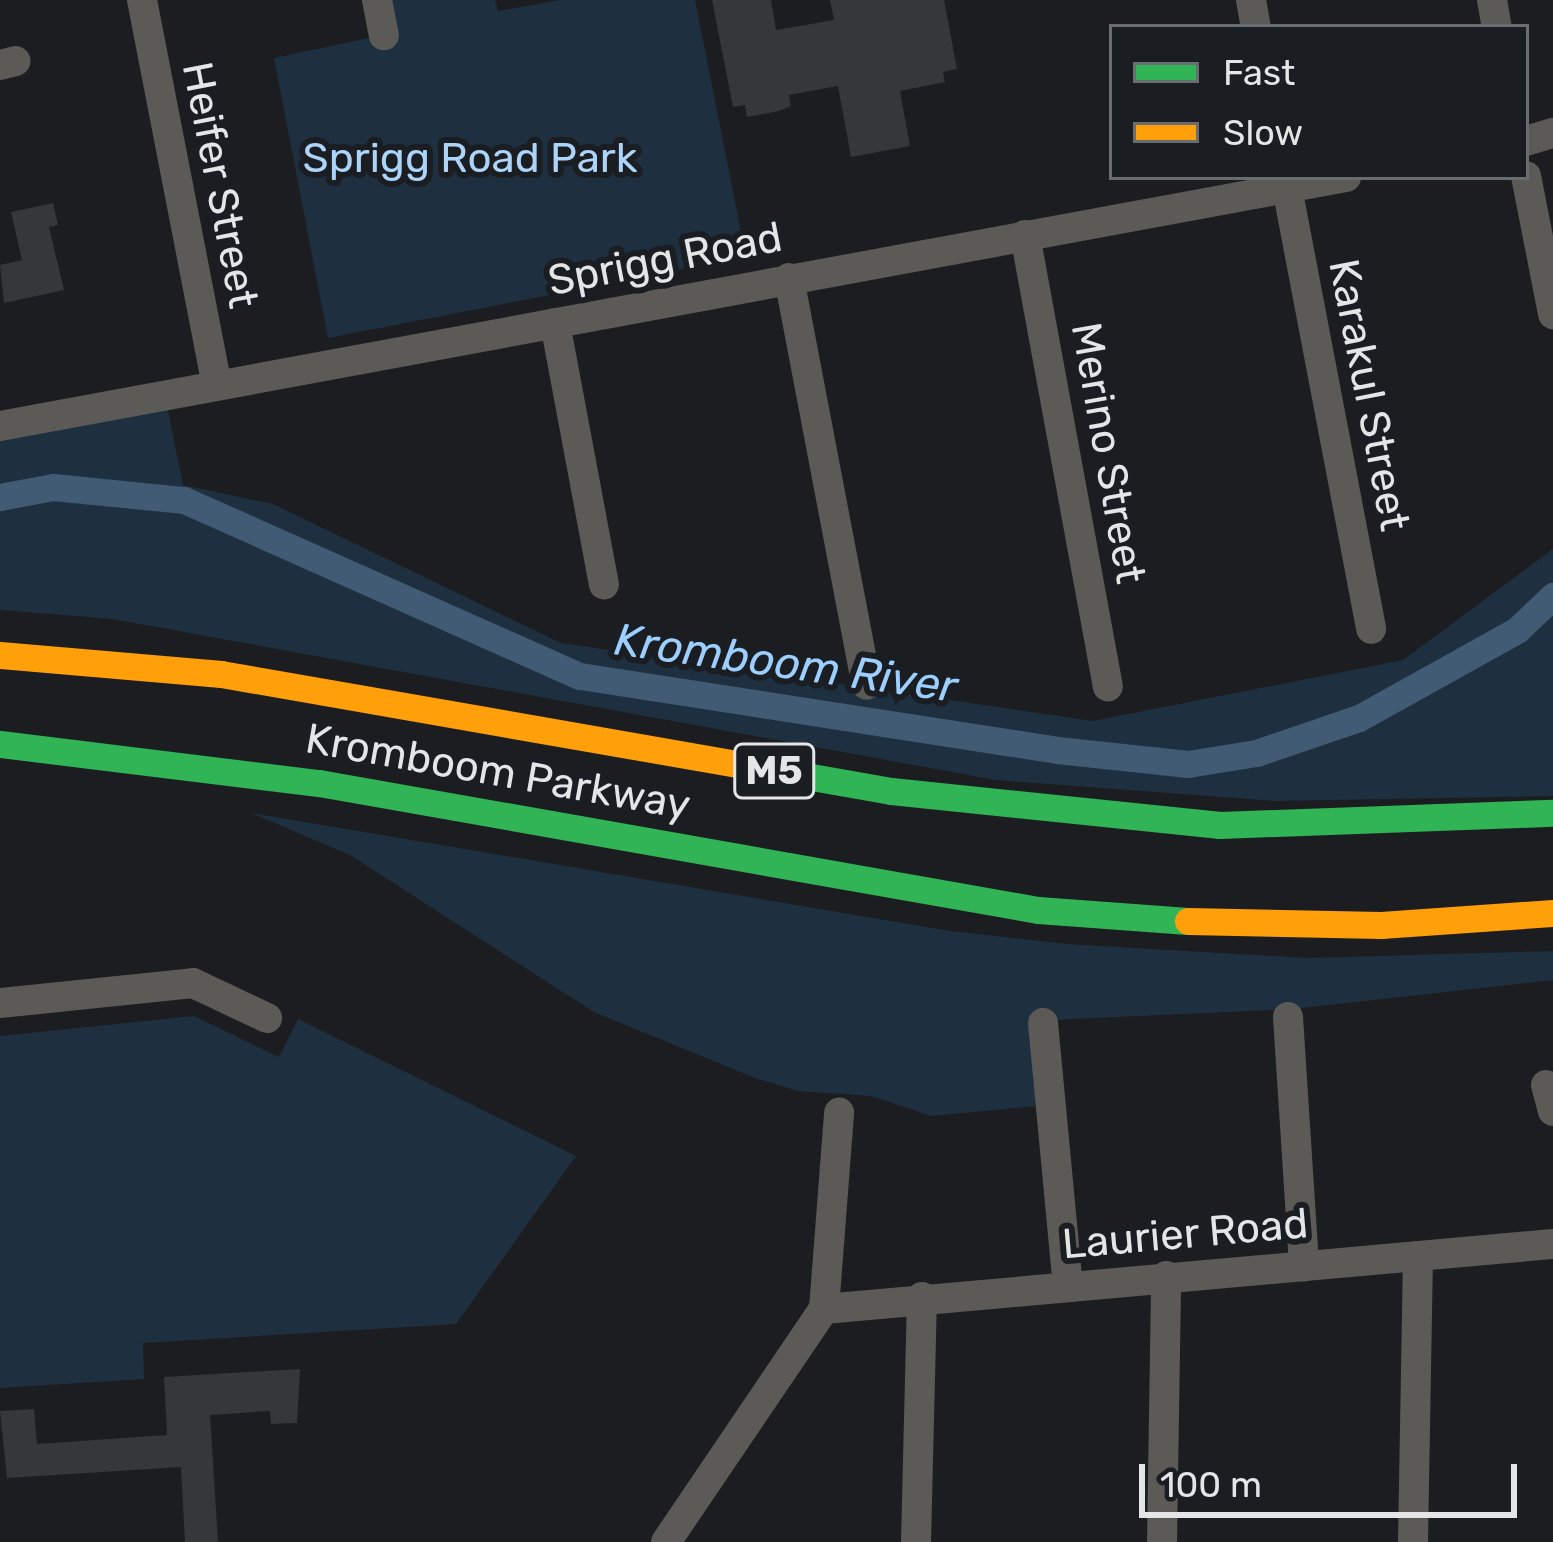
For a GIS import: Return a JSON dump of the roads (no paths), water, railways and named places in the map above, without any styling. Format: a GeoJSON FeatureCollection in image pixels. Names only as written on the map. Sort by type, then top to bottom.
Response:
{"type":"FeatureCollection","features":[{"type":"Feature","properties":{"kind":"highway"},"geometry":{"type":"LineString","coordinates":[[38,629],[153,646],[221,674]]}},
{"type":"Feature","properties":{"kind":"highway","name":"Kromboom Parkway"},"geometry":{"type":"LineString","coordinates":[[0,655],[221,674],[892,791],[1220,825],[1553,813]]}},
{"type":"Feature","properties":{"kind":"highway","name":"Kromboom Parkway"},"geometry":{"type":"LineString","coordinates":[[0,744],[319,783],[1038,910],[1215,922],[1381,925],[1553,913]]}},
{"type":"Feature","properties":{"kind":"street","name":"Heifer Street"},"geometry":{"type":"LineString","coordinates":[[142,0],[217,386]]}},
{"type":"Feature","properties":{"kind":"street"},"geometry":{"type":"LineString","coordinates":[[377,0],[384,35]]}},
{"type":"Feature","properties":{"kind":"street","name":"Sprigg Road"},"geometry":{"type":"LineString","coordinates":[[0,425],[1316,180]]}},
{"type":"Feature","properties":{"kind":"street"},"geometry":{"type":"LineString","coordinates":[[1527,180],[1553,314]]}},
{"type":"Feature","properties":{"kind":"street","name":"Karakul Street"},"geometry":{"type":"LineString","coordinates":[[1286,183],[1371,629]]}},
{"type":"Feature","properties":{"kind":"street","name":"Merino Street"},"geometry":{"type":"LineString","coordinates":[[1025,236],[1108,686]]}},
{"type":"Feature","properties":{"kind":"street"},"geometry":{"type":"LineString","coordinates":[[789,278],[867,685]]}},
{"type":"Feature","properties":{"kind":"street"},"geometry":{"type":"LineString","coordinates":[[555,323],[604,584]]}},
{"type":"Feature","properties":{"kind":"street"},"geometry":{"type":"LineString","coordinates":[[0,1003],[194,982],[267,1018]]}},
{"type":"Feature","properties":{"kind":"street"},"geometry":{"type":"LineString","coordinates":[[1288,1017],[1304,1266]]}},
{"type":"Feature","properties":{"kind":"street"},"geometry":{"type":"LineString","coordinates":[[1043,1023],[1068,1286]]}},
{"type":"Feature","properties":{"kind":"street"},"geometry":{"type":"LineString","coordinates":[[666,1542],[824,1309],[839,1113]]}},
{"type":"Feature","properties":{"kind":"street","name":"Laurier Road"},"geometry":{"type":"LineString","coordinates":[[824,1309],[1553,1244]]}},
{"type":"Feature","properties":{"kind":"street"},"geometry":{"type":"LineString","coordinates":[[1413,1542],[1418,1256]]}},
{"type":"Feature","properties":{"kind":"street"},"geometry":{"type":"LineString","coordinates":[[1162,1542],[1166,1276]]}},
{"type":"Feature","properties":{"kind":"street"},"geometry":{"type":"LineString","coordinates":[[916,1542],[922,1298]]}},
{"type":"Feature","properties":{"kind":"waterway","name":"Kromboom River"},"geometry":{"type":"LineString","coordinates":[[0,497],[53,487],[184,500],[580,676],[1057,750],[1188,764],[1256,753],[1359,718],[1517,630],[1553,596]]}},
{"type":"Feature","properties":{"kind":"park label","name":"Sprigg Road Park"},"geometry":{"type":"Point","coordinates":[470,158]}}]}
